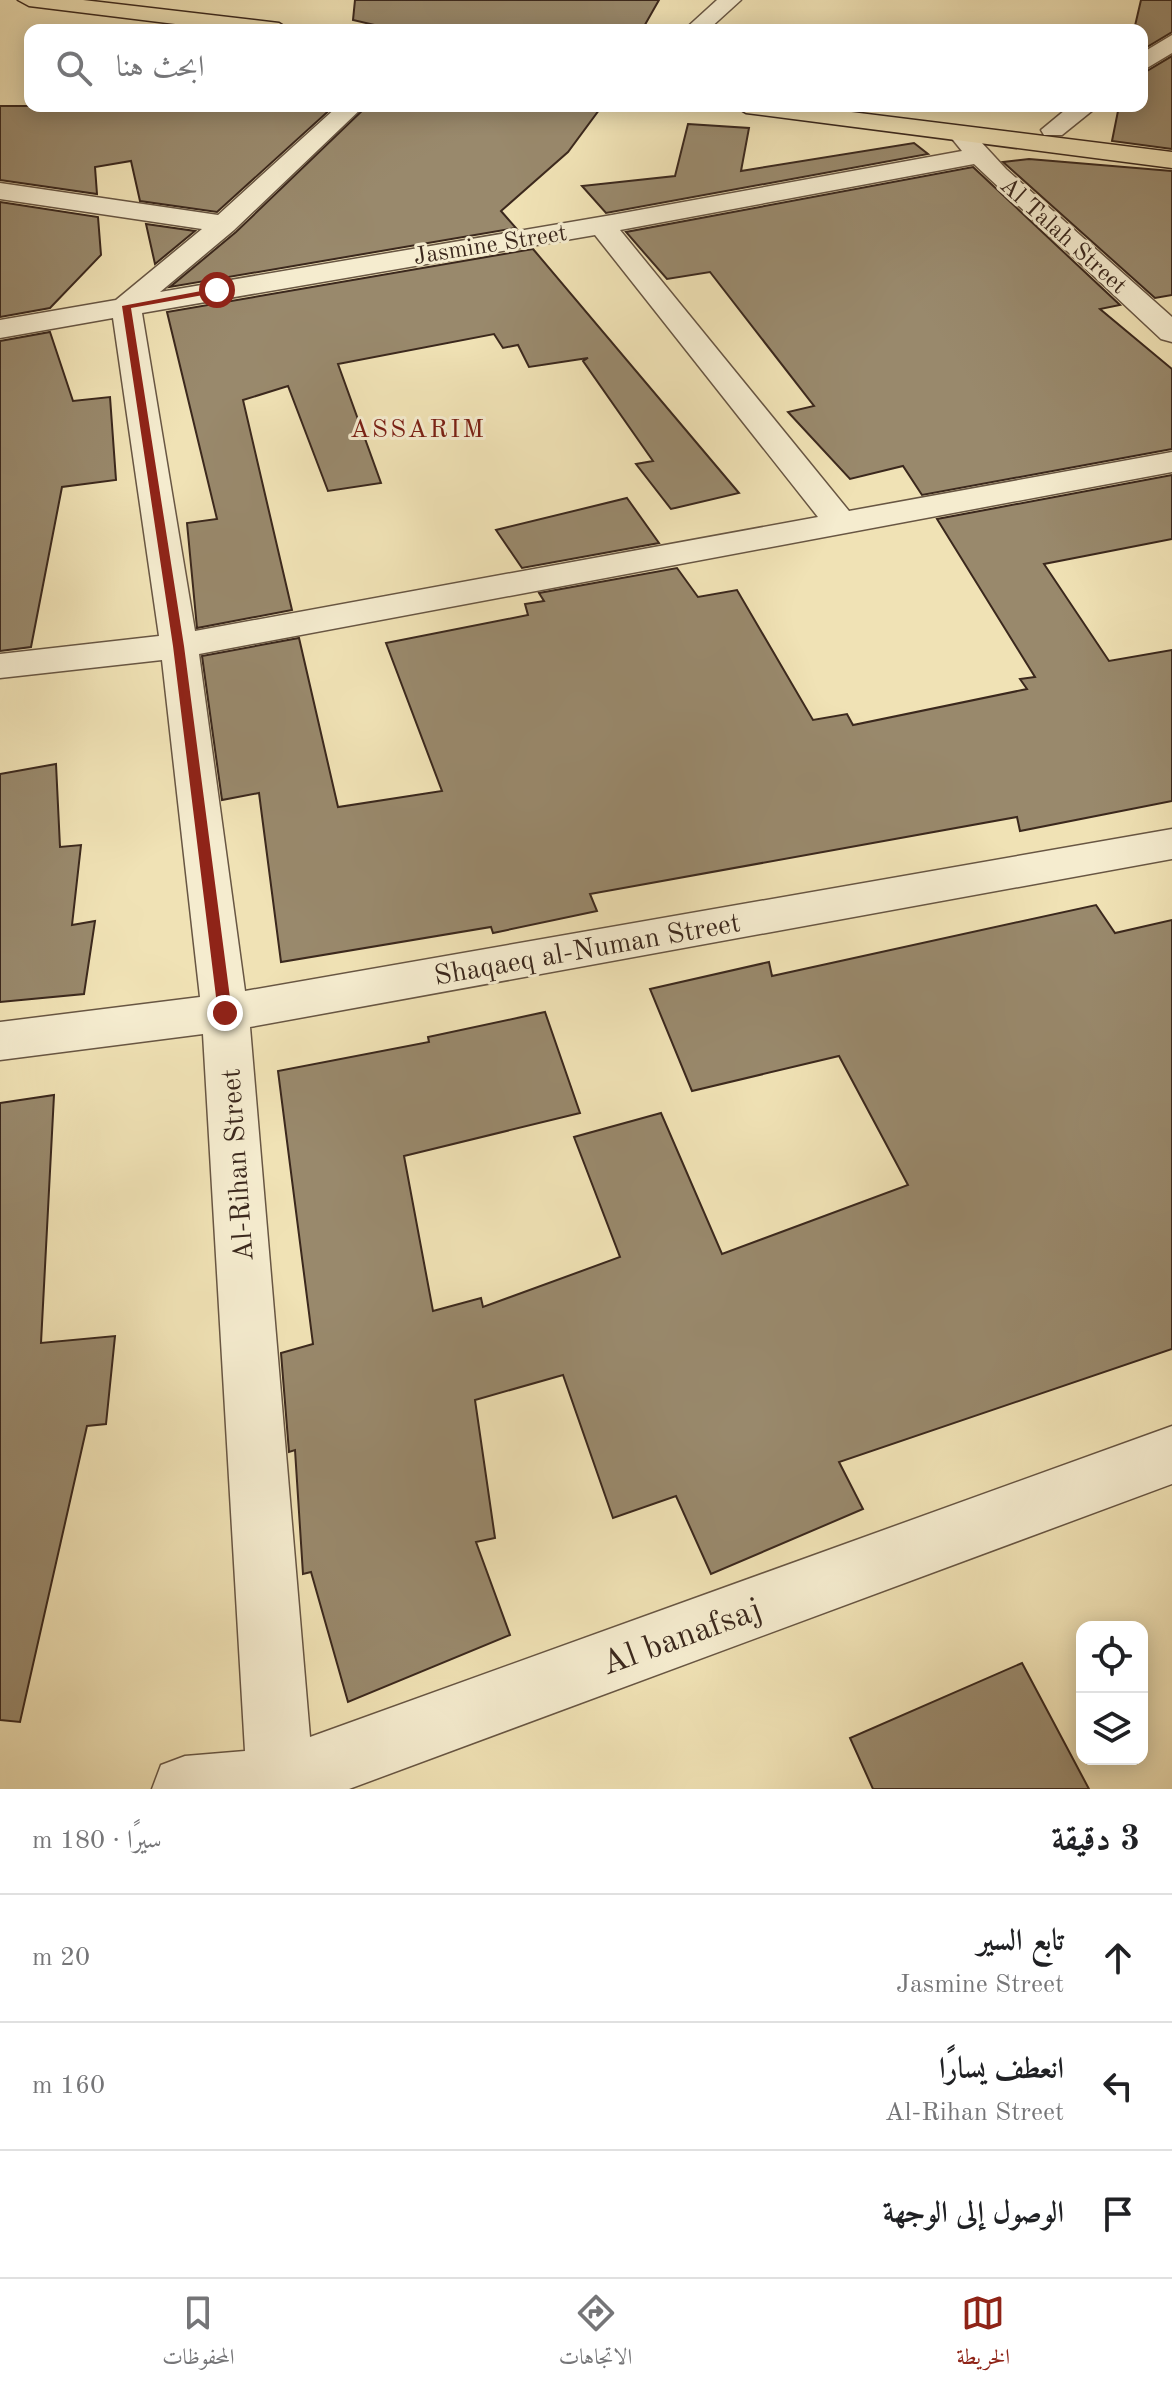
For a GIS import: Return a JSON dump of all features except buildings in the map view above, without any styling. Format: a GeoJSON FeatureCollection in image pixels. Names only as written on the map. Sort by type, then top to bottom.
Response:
{"type":"FeatureCollection","features":[{"type":"Feature","properties":{"kind":"main road"},"geometry":{"type":"LineString","coordinates":[[22,6],[116,24]]}},
{"type":"Feature","properties":{"kind":"main road"},"geometry":{"type":"LineString","coordinates":[[22,6],[215,24]]}},
{"type":"Feature","properties":{"kind":"main road"},"geometry":{"type":"LineString","coordinates":[[794,112],[1172,160]]}},
{"type":"Feature","properties":{"kind":"main road"},"geometry":{"type":"LineString","coordinates":[[916,112],[1172,146]]}},
{"type":"Feature","properties":{"kind":"street"},"geometry":{"type":"LineString","coordinates":[[702,24],[730,0]]}},
{"type":"Feature","properties":{"kind":"street"},"geometry":{"type":"LineString","coordinates":[[1148,60],[1172,42]]}},
{"type":"Feature","properties":{"kind":"street"},"geometry":{"type":"LineString","coordinates":[[126,306],[224,224],[345,112]]}},
{"type":"Feature","properties":{"kind":"street"},"geometry":{"type":"LineString","coordinates":[[1053,130],[1078,112]]}},
{"type":"Feature","properties":{"kind":"street","name":"Al Talah Street"},"geometry":{"type":"LineString","coordinates":[[960,133],[979,155],[1172,333]]}},
{"type":"Feature","properties":{"kind":"street","name":"Jasmine Street"},"geometry":{"type":"LineString","coordinates":[[0,329],[602,226],[979,155]]}},
{"type":"Feature","properties":{"kind":"street"},"geometry":{"type":"LineString","coordinates":[[0,191],[224,224]]}},
{"type":"Feature","properties":{"kind":"street"},"geometry":{"type":"LineString","coordinates":[[602,226],[840,522]]}},
{"type":"Feature","properties":{"kind":"street","name":"Al-Rihan Street"},"geometry":{"type":"LineString","coordinates":[[126,306],[179,646],[225,1013],[281,1785]]}},
{"type":"Feature","properties":{"kind":"street"},"geometry":{"type":"LineString","coordinates":[[0,666],[179,646],[1172,462]]}},
{"type":"Feature","properties":{"kind":"street","name":"Shaqaeq al-Numan Street"},"geometry":{"type":"LineString","coordinates":[[0,1041],[225,1013],[1172,844]]}},
{"type":"Feature","properties":{"kind":"street","name":"Al banafsaj"},"geometry":{"type":"LineString","coordinates":[[185,1789],[281,1785],[1172,1455]]}},
{"type":"Feature","properties":{"kind":"district","name":"ASSARIM"},"geometry":{"type":"Point","coordinates":[418,428]}},
{"type":"Feature","properties":{"kind":"route"},"geometry":{"type":"LineString","coordinates":[[217,290],[126,306],[179,646],[225,1013]]}}]}
